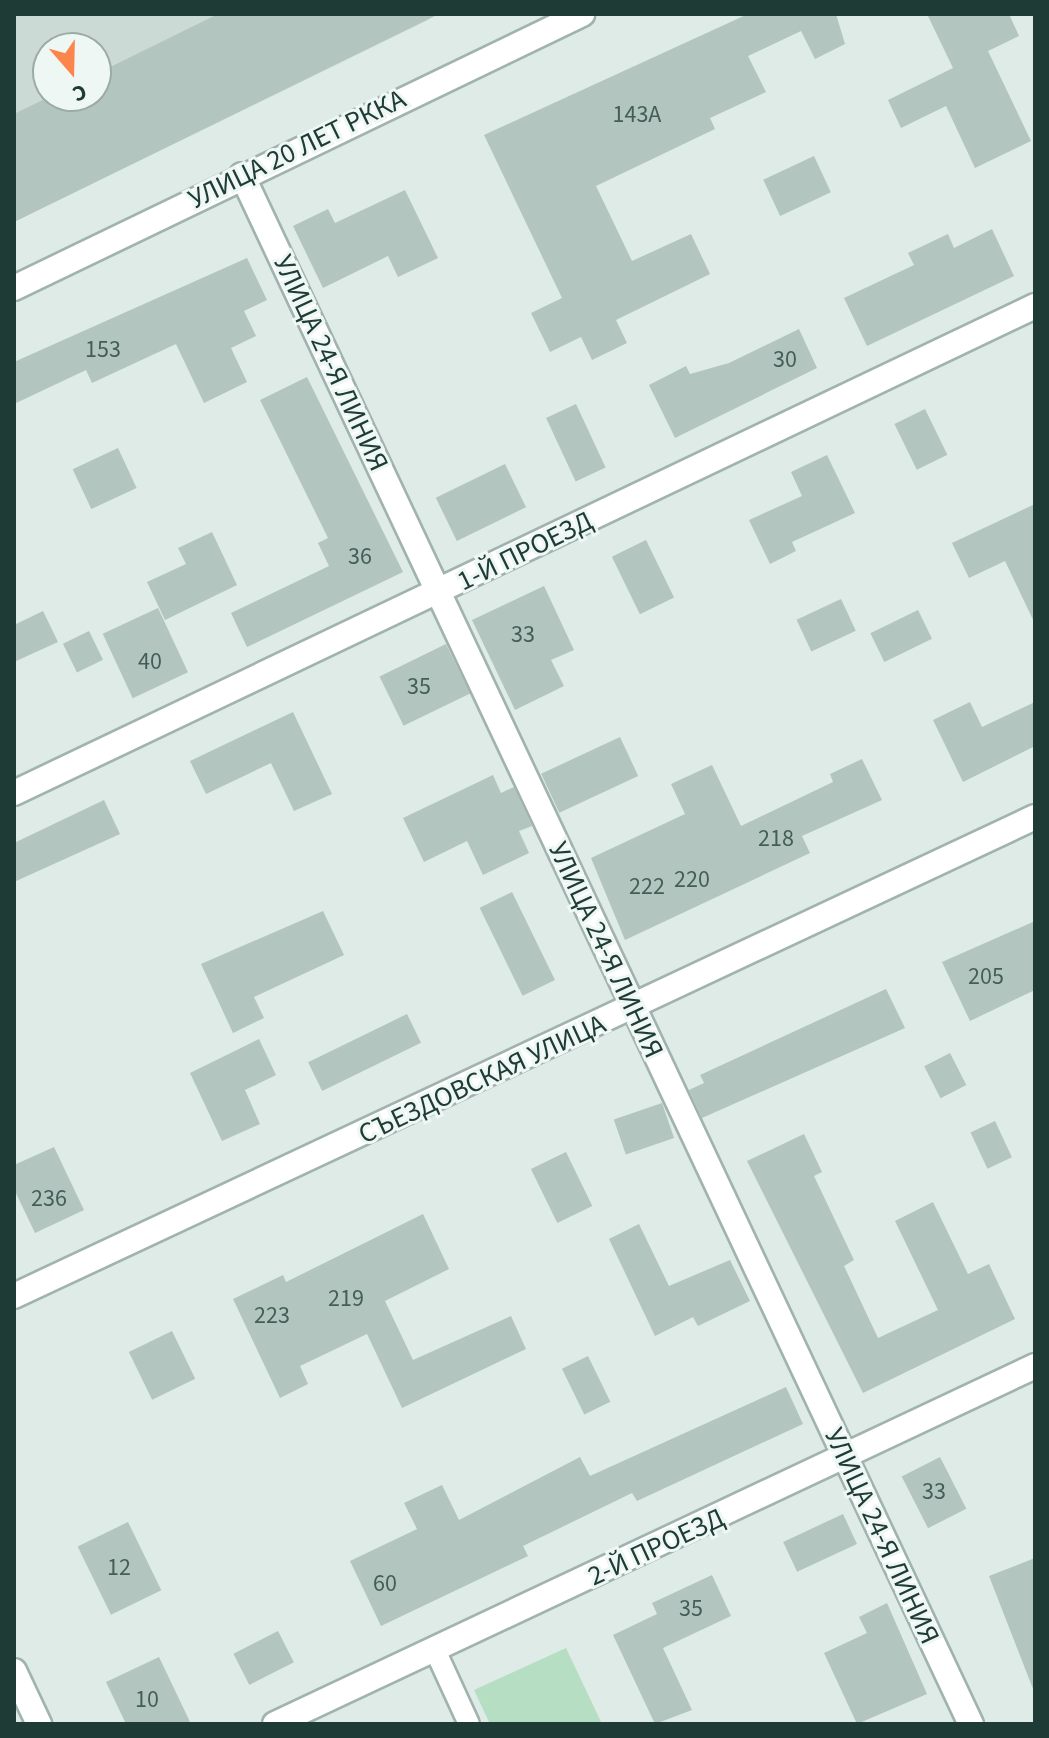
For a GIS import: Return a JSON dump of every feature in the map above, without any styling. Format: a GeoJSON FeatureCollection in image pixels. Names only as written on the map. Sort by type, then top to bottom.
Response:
{"type":"FeatureCollection","features":[{"type":"Feature","properties":{"kind":"street","name":"УЛИЦА 20 ЛЕТ РККА"},"geometry":{"type":"LineString","coordinates":[[14,288],[571,16]]}},
{"type":"Feature","properties":{"kind":"street","name":"УЛИЦА 24-Я ЛИНИЯ"},"geometry":{"type":"LineString","coordinates":[[242,175],[971,1724]]}},
{"type":"Feature","properties":{"kind":"street","name":"1-Й ПРОЕЗД"},"geometry":{"type":"LineString","coordinates":[[14,793],[440,593],[1035,306]]}},
{"type":"Feature","properties":{"kind":"street","name":"СЪЕЗДОВСКАЯ УЛИЦА"},"geometry":{"type":"LineString","coordinates":[[14,1296],[634,1009],[1035,817]]}},
{"type":"Feature","properties":{"kind":"street","name":"2-Й ПРОЕЗД"},"geometry":{"type":"LineString","coordinates":[[275,1724],[845,1459],[1035,1366]]}},
{"type":"Feature","properties":{"kind":"street"},"geometry":{"type":"LineString","coordinates":[[14,1671],[39,1724]]}},
{"type":"Feature","properties":{"kind":"lane"},"geometry":{"type":"LineString","coordinates":[[435,1650],[469,1724]]}},
{"type":"Feature","properties":{"kind":"shaded area"},"geometry":{"type":"Polygon","coordinates":[[[14,14],[425,14],[428,20],[14,222],[14,14]]]}},
{"type":"Feature","properties":{"kind":"green space"},"geometry":{"type":"Polygon","coordinates":[[[566,1648],[602,1724],[490,1724],[474,1690],[566,1648]]]}},
{"type":"Feature","properties":{"kind":"building"},"geometry":{"type":"Polygon","coordinates":[[[218,14],[439,14],[14,222],[14,114],[32,105],[32,112],[112,112],[112,66],[218,14]]]}},
{"type":"Feature","properties":{"kind":"building"},"geometry":{"type":"Polygon","coordinates":[[[748,14],[836,14],[845,44],[815,59],[801,31],[748,56],[766,92],[710,118],[715,129],[596,186],[632,261],[691,234],[710,274],[616,320],[627,343],[592,360],[581,337],[550,352],[531,313],[562,298],[484,135],[748,14]]]}},
{"type":"Feature","properties":{"kind":"building"},"geometry":{"type":"Polygon","coordinates":[[[927,14],[1009,14],[1019,36],[988,51],[1031,141],[975,168],[946,106],[901,128],[888,100],[953,68],[927,14]]]}},
{"type":"Feature","properties":{"kind":"building"},"geometry":{"type":"Polygon","coordinates":[[[814,156],[831,192],[780,216],[763,180],[814,156]]]}},
{"type":"Feature","properties":{"kind":"building"},"geometry":{"type":"Polygon","coordinates":[[[405,190],[438,258],[398,277],[388,256],[323,288],[293,226],[328,209],[335,223],[405,190]]]}},
{"type":"Feature","properties":{"kind":"building"},"geometry":{"type":"Polygon","coordinates":[[[992,229],[1014,276],[867,346],[844,298],[914,265],[908,253],[948,234],[954,248],[992,229]]]}},
{"type":"Feature","properties":{"kind":"building"},"geometry":{"type":"Polygon","coordinates":[[[247,258],[267,300],[244,311],[256,336],[231,348],[247,382],[204,403],[176,344],[92,383],[86,370],[14,404],[14,362],[247,258]]]}},
{"type":"Feature","properties":{"kind":"building"},"geometry":{"type":"Polygon","coordinates":[[[799,329],[817,368],[675,438],[649,385],[686,366],[690,374],[729,363],[799,329]]]}},
{"type":"Feature","properties":{"kind":"building"},"geometry":{"type":"Polygon","coordinates":[[[307,377],[403,572],[247,647],[231,613],[329,566],[318,543],[328,538],[260,400],[307,377]]]}},
{"type":"Feature","properties":{"kind":"building"},"geometry":{"type":"Polygon","coordinates":[[[576,404],[606,467],[576,481],[546,418],[576,404]]]}},
{"type":"Feature","properties":{"kind":"building"},"geometry":{"type":"Polygon","coordinates":[[[925,409],[947,455],[917,470],[894,424],[925,409]]]}},
{"type":"Feature","properties":{"kind":"building"},"geometry":{"type":"Polygon","coordinates":[[[118,448],[137,488],[91,509],[73,469],[118,448]]]}},
{"type":"Feature","properties":{"kind":"building"},"geometry":{"type":"Polygon","coordinates":[[[827,455],[855,513],[792,542],[796,551],[770,564],[749,520],[802,496],[791,472],[827,455]]]}},
{"type":"Feature","properties":{"kind":"building"},"geometry":{"type":"Polygon","coordinates":[[[505,464],[526,507],[457,541],[436,498],[505,464]]]}},
{"type":"Feature","properties":{"kind":"building"},"geometry":{"type":"Polygon","coordinates":[[[1035,504],[1035,624],[1005,561],[969,578],[952,543],[1035,504]]]}},
{"type":"Feature","properties":{"kind":"building"},"geometry":{"type":"Polygon","coordinates":[[[212,532],[237,585],[165,620],[147,582],[186,564],[178,548],[212,532]]]}},
{"type":"Feature","properties":{"kind":"building"},"geometry":{"type":"Polygon","coordinates":[[[646,540],[674,598],[640,614],[612,557],[646,540]]]}},
{"type":"Feature","properties":{"kind":"building"},"geometry":{"type":"Polygon","coordinates":[[[544,586],[574,650],[551,660],[564,686],[515,710],[472,620],[544,586]]]}},
{"type":"Feature","properties":{"kind":"building"},"geometry":{"type":"Polygon","coordinates":[[[841,599],[856,631],[811,651],[797,620],[841,599]]]}},
{"type":"Feature","properties":{"kind":"building"},"geometry":{"type":"Polygon","coordinates":[[[158,608],[188,672],[133,698],[103,634],[158,608]]]}},
{"type":"Feature","properties":{"kind":"building"},"geometry":{"type":"Polygon","coordinates":[[[918,610],[932,639],[884,662],[870,633],[918,610]]]}},
{"type":"Feature","properties":{"kind":"building"},"geometry":{"type":"Polygon","coordinates":[[[43,611],[58,642],[14,662],[14,625],[43,611]]]}},
{"type":"Feature","properties":{"kind":"building"},"geometry":{"type":"Polygon","coordinates":[[[89,631],[103,660],[77,672],[63,644],[89,631]]]}},
{"type":"Feature","properties":{"kind":"building"},"geometry":{"type":"Polygon","coordinates":[[[446,644],[470,693],[404,726],[379,676],[446,644]]]}},
{"type":"Feature","properties":{"kind":"building"},"geometry":{"type":"Polygon","coordinates":[[[970,702],[982,727],[1035,702],[1035,746],[963,782],[933,720],[970,702]]]}},
{"type":"Feature","properties":{"kind":"building"},"geometry":{"type":"Polygon","coordinates":[[[293,712],[332,794],[294,811],[271,763],[206,794],[190,761],[293,712]]]}},
{"type":"Feature","properties":{"kind":"building"},"geometry":{"type":"Polygon","coordinates":[[[620,737],[638,776],[559,813],[541,774],[620,737]]]}},
{"type":"Feature","properties":{"kind":"building"},"geometry":{"type":"Polygon","coordinates":[[[862,759],[882,800],[802,836],[810,853],[625,940],[591,858],[685,814],[671,784],[712,765],[741,826],[833,782],[830,774],[862,759]]]}},
{"type":"Feature","properties":{"kind":"building"},"geometry":{"type":"Polygon","coordinates":[[[493,775],[501,793],[514,787],[532,826],[519,831],[529,853],[483,875],[467,841],[424,862],[403,818],[493,775]]]}},
{"type":"Feature","properties":{"kind":"building"},"geometry":{"type":"Polygon","coordinates":[[[104,800],[120,834],[14,882],[14,843],[104,800]]]}},
{"type":"Feature","properties":{"kind":"building"},"geometry":{"type":"Polygon","coordinates":[[[512,892],[555,980],[523,996],[480,908],[512,892]]]}},
{"type":"Feature","properties":{"kind":"building"},"geometry":{"type":"Polygon","coordinates":[[[323,911],[344,955],[254,997],[264,1018],[233,1033],[201,964],[323,911]]]}},
{"type":"Feature","properties":{"kind":"building"},"geometry":{"type":"Polygon","coordinates":[[[1035,921],[1035,990],[970,1021],[942,962],[1035,921]]]}},
{"type":"Feature","properties":{"kind":"building"},"geometry":{"type":"Polygon","coordinates":[[[886,989],[905,1028],[702,1118],[689,1090],[704,1083],[700,1075],[886,989]]]}},
{"type":"Feature","properties":{"kind":"building"},"geometry":{"type":"Polygon","coordinates":[[[407,1014],[421,1043],[322,1091],[308,1062],[407,1014]]]}},
{"type":"Feature","properties":{"kind":"building"},"geometry":{"type":"Polygon","coordinates":[[[259,1039],[276,1075],[245,1090],[260,1124],[222,1141],[190,1073],[259,1039]]]}},
{"type":"Feature","properties":{"kind":"building"},"geometry":{"type":"Polygon","coordinates":[[[950,1053],[966,1085],[941,1098],[924,1066],[950,1053]]]}},
{"type":"Feature","properties":{"kind":"building"},"geometry":{"type":"Polygon","coordinates":[[[662,1103],[674,1138],[626,1155],[614,1120],[662,1103]]]}},
{"type":"Feature","properties":{"kind":"building"},"geometry":{"type":"Polygon","coordinates":[[[995,1121],[1012,1157],[987,1169],[971,1132],[995,1121]]]}},
{"type":"Feature","properties":{"kind":"building"},"geometry":{"type":"Polygon","coordinates":[[[804,1134],[822,1172],[814,1176],[854,1260],[844,1266],[878,1338],[938,1310],[895,1221],[933,1202],[968,1274],[989,1264],[1015,1319],[863,1393],[747,1161],[804,1134]]]}},
{"type":"Feature","properties":{"kind":"building"},"geometry":{"type":"Polygon","coordinates":[[[54,1147],[84,1210],[35,1233],[14,1189],[14,1165],[54,1147]]]}},
{"type":"Feature","properties":{"kind":"building"},"geometry":{"type":"Polygon","coordinates":[[[566,1152],[592,1206],[557,1223],[531,1169],[566,1152]]]}},
{"type":"Feature","properties":{"kind":"building"},"geometry":{"type":"Polygon","coordinates":[[[423,1214],[449,1269],[385,1301],[413,1360],[511,1316],[526,1349],[402,1408],[367,1334],[300,1366],[308,1384],[280,1398],[233,1299],[283,1275],[286,1282],[423,1214]]]}},
{"type":"Feature","properties":{"kind":"building"},"geometry":{"type":"Polygon","coordinates":[[[639,1224],[669,1286],[730,1260],[750,1301],[698,1326],[693,1317],[655,1336],[609,1239],[639,1224]]]}},
{"type":"Feature","properties":{"kind":"building"},"geometry":{"type":"Polygon","coordinates":[[[172,1331],[195,1379],[152,1400],[129,1352],[172,1331]]]}},
{"type":"Feature","properties":{"kind":"building"},"geometry":{"type":"Polygon","coordinates":[[[588,1356],[610,1402],[584,1415],[562,1369],[588,1356]]]}},
{"type":"Feature","properties":{"kind":"building"},"geometry":{"type":"Polygon","coordinates":[[[786,1387],[803,1424],[637,1501],[632,1493],[523,1546],[528,1556],[381,1626],[350,1561],[417,1529],[404,1503],[442,1485],[459,1520],[580,1457],[590,1476],[786,1387]]]}},
{"type":"Feature","properties":{"kind":"building"},"geometry":{"type":"Polygon","coordinates":[[[940,1457],[966,1509],[928,1528],[902,1477],[940,1457]]]}},
{"type":"Feature","properties":{"kind":"building"},"geometry":{"type":"Polygon","coordinates":[[[843,1514],[857,1544],[797,1572],[783,1542],[843,1514]]]}},
{"type":"Feature","properties":{"kind":"building"},"geometry":{"type":"Polygon","coordinates":[[[128,1522],[161,1590],[111,1615],[78,1547],[128,1522]]]}},
{"type":"Feature","properties":{"kind":"building"},"geometry":{"type":"Polygon","coordinates":[[[1035,1558],[1035,1688],[1033,1689],[989,1576],[1035,1558]]]}},
{"type":"Feature","properties":{"kind":"building"},"geometry":{"type":"Polygon","coordinates":[[[712,1575],[731,1616],[663,1648],[692,1710],[655,1724],[613,1635],[657,1614],[652,1603],[712,1575]]]}},
{"type":"Feature","properties":{"kind":"building"},"geometry":{"type":"Polygon","coordinates":[[[887,1603],[927,1694],[857,1724],[824,1653],[867,1633],[859,1617],[887,1603]]]}},
{"type":"Feature","properties":{"kind":"building"},"geometry":{"type":"Polygon","coordinates":[[[278,1631],[294,1662],[249,1685],[233,1654],[278,1631]]]}},
{"type":"Feature","properties":{"kind":"building"},"geometry":{"type":"Polygon","coordinates":[[[159,1657],[191,1724],[126,1724],[106,1682],[159,1657]]]}}]}
